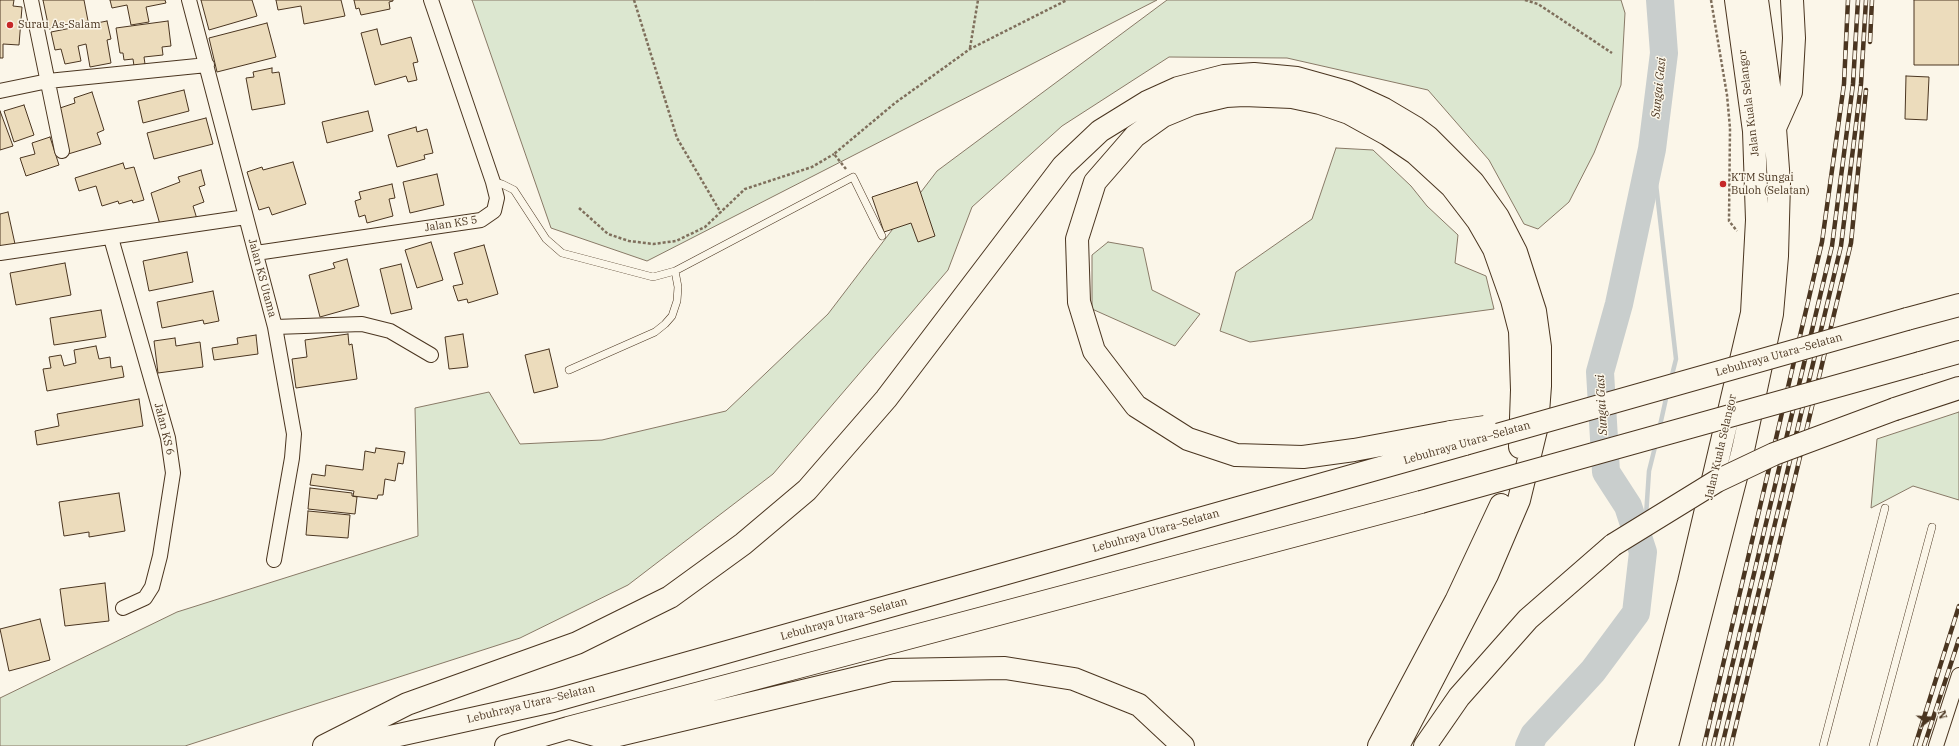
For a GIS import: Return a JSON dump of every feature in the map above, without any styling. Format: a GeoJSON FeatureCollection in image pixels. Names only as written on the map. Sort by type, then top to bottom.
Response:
{"type":"FeatureCollection","features":[{"type":"Feature","properties":{"kind":"highway","name":"Jalan Kuala Selangor"},"geometry":{"type":"LineString","coordinates":[[1646,746],[1689,582],[1752,313],[1757,220],[1755,139],[1736,0]]}},
{"type":"Feature","properties":{"kind":"highway","name":"Jalan Kuala Selangor"},"geometry":{"type":"LineString","coordinates":[[1667,746],[1743,450],[1772,314],[1779,183],[1775,128],[1757,0]]}},
{"type":"Feature","properties":{"kind":"highway"},"geometry":{"type":"LineString","coordinates":[[1775,128],[1791,92],[1794,38],[1792,0]]}},
{"type":"Feature","properties":{"kind":"highway"},"geometry":{"type":"LineString","coordinates":[[324,746],[407,704],[577,643],[670,597],[743,544],[807,490],[886,399],[1063,166],[1100,131],[1147,102],[1178,88],[1224,76],[1254,74],[1297,78],[1347,92],[1384,109],[1428,137],[1473,182],[1498,217],[1516,252],[1535,311],[1540,347],[1540,386],[1537,426],[1519,500],[1488,575],[1398,746]]}},
{"type":"Feature","properties":{"kind":"highway"},"geometry":{"type":"LineString","coordinates":[[1379,746],[1456,601],[1500,508],[1520,448],[1522,367],[1520,331],[1512,300],[1494,249],[1478,221],[1452,188],[1404,144],[1368,122],[1349,113],[1320,103],[1292,97],[1244,94],[1226,96],[1182,107],[1163,116],[1136,136],[1095,182],[1077,239],[1079,302],[1094,351],[1136,406],[1188,439],[1236,455],[1303,457],[1458,438]]}},
{"type":"Feature","properties":{"kind":"highway","name":"Lebuhraya Utara–Selatan"},"geometry":{"type":"LineString","coordinates":[[349,746],[553,701],[1458,438],[1575,413],[1959,305]]}},
{"type":"Feature","properties":{"kind":"highway"},"geometry":{"type":"LineString","coordinates":[[506,746],[568,728],[1421,502],[1959,352]]}},
{"type":"Feature","properties":{"kind":"highway"},"geometry":{"type":"LineString","coordinates":[[1425,746],[1458,696],[1528,620],[1613,545],[1717,481],[1774,454],[1895,409],[1959,388]]}},
{"type":"Feature","properties":{"kind":"highway"},"geometry":{"type":"LineString","coordinates":[[568,728],[606,738],[892,670],[1005,668],[1074,679],[1139,705],[1183,746]]}},
{"type":"Feature","properties":{"kind":"street"},"geometry":{"type":"LineString","coordinates":[[31,0],[62,151]]}},
{"type":"Feature","properties":{"kind":"street","name":"Jalan KS Utama"},"geometry":{"type":"LineString","coordinates":[[189,0],[275,327],[294,434],[292,458],[274,560]]}},
{"type":"Feature","properties":{"kind":"street","name":"Jalan KS 5"},"geometry":{"type":"LineString","coordinates":[[256,252],[481,220],[494,211],[497,198],[493,182],[431,0]]}},
{"type":"Feature","properties":{"kind":"street"},"geometry":{"type":"LineString","coordinates":[[0,91],[48,81],[207,65]]}},
{"type":"Feature","properties":{"kind":"street"},"geometry":{"type":"LineString","coordinates":[[0,253],[111,238],[246,217]]}},
{"type":"Feature","properties":{"kind":"street","name":"Jalan KS 6"},"geometry":{"type":"LineString","coordinates":[[111,238],[168,438],[172,455],[173,474],[160,556],[152,587],[145,598],[123,608]]}},
{"type":"Feature","properties":{"kind":"street"},"geometry":{"type":"LineString","coordinates":[[275,327],[362,324],[390,331],[431,355]]}},
{"type":"Feature","properties":{"kind":"street"},"geometry":{"type":"LineString","coordinates":[[1936,746],[1959,675]]}},
{"type":"Feature","properties":{"kind":"lane"},"geometry":{"type":"LineString","coordinates":[[493,182],[502,184],[514,190],[546,239],[562,253],[653,277],[675,271],[853,177],[882,236]]}},
{"type":"Feature","properties":{"kind":"lane"},"geometry":{"type":"LineString","coordinates":[[569,370],[654,332],[665,324],[672,316],[677,301],[678,287],[675,271]]}},
{"type":"Feature","properties":{"kind":"lane"},"geometry":{"type":"LineString","coordinates":[[1823,746],[1885,508]]}},
{"type":"Feature","properties":{"kind":"lane"},"geometry":{"type":"LineString","coordinates":[[1873,746],[1932,527]]}},
{"type":"Feature","properties":{"kind":"path"},"geometry":{"type":"LineString","coordinates":[[634,0],[677,138],[720,212]]}},
{"type":"Feature","properties":{"kind":"path"},"geometry":{"type":"LineString","coordinates":[[970,49],[978,0]]}},
{"type":"Feature","properties":{"kind":"path"},"geometry":{"type":"LineString","coordinates":[[579,208],[608,234],[629,242],[653,244],[676,241],[705,227],[745,189],[812,166],[834,154],[895,103],[970,49],[1067,0]]}},
{"type":"Feature","properties":{"kind":"path"},"geometry":{"type":"LineString","coordinates":[[1526,0],[1538,4],[1612,53]]}},
{"type":"Feature","properties":{"kind":"path"},"geometry":{"type":"LineString","coordinates":[[1711,0],[1727,95],[1730,128],[1729,221],[1738,232]]}},
{"type":"Feature","properties":{"kind":"path"},"geometry":{"type":"LineString","coordinates":[[834,154],[853,177]]}},
{"type":"Feature","properties":{"kind":"green space"},"geometry":{"type":"Polygon","coordinates":[[[472,0],[1157,0],[647,261],[551,228],[472,0]]]}},
{"type":"Feature","properties":{"kind":"green space"},"geometry":{"type":"Polygon","coordinates":[[[1167,0],[1621,0],[1625,13],[1621,85],[1594,153],[1569,202],[1538,229],[1524,224],[1489,160],[1428,90],[1287,58],[1169,57],[1062,126],[972,207],[948,270],[773,474],[628,585],[520,638],[185,746],[0,746],[0,698],[177,612],[418,536],[415,408],[489,392],[520,444],[602,440],[726,411],[828,314],[937,171],[1167,0]]]}},
{"type":"Feature","properties":{"kind":"green space"},"geometry":{"type":"Polygon","coordinates":[[[1336,148],[1373,150],[1411,186],[1427,206],[1458,235],[1455,263],[1486,276],[1494,309],[1250,342],[1220,331],[1236,272],[1312,219],[1336,148]]]}},
{"type":"Feature","properties":{"kind":"green space"},"geometry":{"type":"Polygon","coordinates":[[[1108,242],[1143,248],[1152,290],[1200,314],[1175,346],[1092,309],[1092,255],[1108,242]]]}},
{"type":"Feature","properties":{"kind":"green space"},"geometry":{"type":"Polygon","coordinates":[[[1959,412],[1959,500],[1913,486],[1871,508],[1877,439],[1959,412]]]}},
{"type":"Feature","properties":{"kind":"building","name":"Surau As-Salam"},"geometry":{"type":"Polygon","coordinates":[[[0,0],[14,0],[13,6],[22,7],[19,45],[3,44],[3,58],[0,58],[0,0]]]}},
{"type":"Feature","properties":{"kind":"building"},"geometry":{"type":"Polygon","coordinates":[[[43,0],[84,0],[88,21],[49,29],[43,0]]]}},
{"type":"Feature","properties":{"kind":"building"},"geometry":{"type":"Polygon","coordinates":[[[110,0],[165,0],[166,3],[146,7],[149,22],[131,25],[127,5],[112,8],[110,0]]]}},
{"type":"Feature","properties":{"kind":"building"},"geometry":{"type":"Polygon","coordinates":[[[201,0],[252,0],[257,16],[209,30],[201,0]]]}},
{"type":"Feature","properties":{"kind":"building"},"geometry":{"type":"Polygon","coordinates":[[[276,0],[341,0],[345,16],[304,24],[301,6],[278,10],[276,0]]]}},
{"type":"Feature","properties":{"kind":"building"},"geometry":{"type":"Polygon","coordinates":[[[354,0],[393,1],[389,2],[390,9],[361,15],[359,8],[356,9],[354,0]]]}},
{"type":"Feature","properties":{"kind":"building"},"geometry":{"type":"Polygon","coordinates":[[[1914,0],[1959,0],[1959,65],[1914,65],[1914,0]]]}},
{"type":"Feature","properties":{"kind":"building"},"geometry":{"type":"Polygon","coordinates":[[[107,21],[111,39],[107,40],[111,63],[90,67],[86,44],[78,46],[81,61],[65,64],[61,49],[55,50],[51,32],[107,21]]]}},
{"type":"Feature","properties":{"kind":"building"},"geometry":{"type":"Polygon","coordinates":[[[168,21],[171,46],[162,47],[163,55],[144,57],[145,64],[134,66],[133,59],[124,60],[123,53],[120,53],[116,28],[168,21]]]}},
{"type":"Feature","properties":{"kind":"building"},"geometry":{"type":"Polygon","coordinates":[[[267,23],[276,57],[217,72],[209,38],[267,23]]]}},
{"type":"Feature","properties":{"kind":"building"},"geometry":{"type":"Polygon","coordinates":[[[377,29],[381,45],[411,37],[418,62],[413,63],[417,80],[408,82],[406,76],[375,85],[361,33],[377,29]]]}},
{"type":"Feature","properties":{"kind":"building"},"geometry":{"type":"Polygon","coordinates":[[[272,68],[272,73],[279,72],[285,104],[252,110],[246,78],[254,77],[253,72],[272,68]]]}},
{"type":"Feature","properties":{"kind":"building"},"geometry":{"type":"Polygon","coordinates":[[[1906,76],[1929,77],[1927,120],[1905,119],[1906,76]]]}},
{"type":"Feature","properties":{"kind":"building"},"geometry":{"type":"Polygon","coordinates":[[[184,90],[189,111],[143,123],[138,101],[184,90]]]}},
{"type":"Feature","properties":{"kind":"building"},"geometry":{"type":"Polygon","coordinates":[[[92,92],[104,130],[97,133],[101,144],[65,155],[51,111],[75,103],[74,98],[92,92]]]}},
{"type":"Feature","properties":{"kind":"building"},"geometry":{"type":"Polygon","coordinates":[[[24,105],[34,135],[14,142],[4,111],[24,105]]]}},
{"type":"Feature","properties":{"kind":"building"},"geometry":{"type":"Polygon","coordinates":[[[0,111],[13,146],[0,150],[0,111]]]}},
{"type":"Feature","properties":{"kind":"building"},"geometry":{"type":"Polygon","coordinates":[[[368,111],[373,131],[327,143],[322,122],[368,111]]]}},
{"type":"Feature","properties":{"kind":"building"},"geometry":{"type":"Polygon","coordinates":[[[206,118],[213,144],[154,159],[147,133],[206,118]]]}},
{"type":"Feature","properties":{"kind":"building"},"geometry":{"type":"Polygon","coordinates":[[[416,127],[417,132],[427,129],[433,153],[424,155],[425,159],[397,167],[388,135],[416,127]]]}},
{"type":"Feature","properties":{"kind":"building"},"geometry":{"type":"Polygon","coordinates":[[[50,137],[59,165],[26,176],[20,158],[35,154],[32,143],[50,137]]]}},
{"type":"Feature","properties":{"kind":"building"},"geometry":{"type":"Polygon","coordinates":[[[293,162],[306,204],[272,215],[269,207],[259,210],[247,172],[262,167],[263,170],[293,162]]]}},
{"type":"Feature","properties":{"kind":"building"},"geometry":{"type":"Polygon","coordinates":[[[123,163],[125,169],[134,167],[144,200],[133,203],[132,200],[119,204],[118,201],[102,206],[96,186],[79,191],[75,178],[123,163]]]}},
{"type":"Feature","properties":{"kind":"building"},"geometry":{"type":"Polygon","coordinates":[[[201,170],[205,185],[199,187],[204,202],[193,206],[197,219],[161,228],[151,193],[180,182],[178,177],[201,170]]]}},
{"type":"Feature","properties":{"kind":"building"},"geometry":{"type":"Polygon","coordinates":[[[437,174],[444,205],[410,213],[403,182],[437,174]]]}},
{"type":"Feature","properties":{"kind":"building"},"geometry":{"type":"Polygon","coordinates":[[[917,182],[935,236],[918,242],[911,223],[884,232],[872,197],[917,182]]]}},
{"type":"Feature","properties":{"kind":"building"},"geometry":{"type":"Polygon","coordinates":[[[392,184],[395,198],[389,199],[393,216],[367,223],[365,215],[359,217],[355,201],[361,199],[359,192],[392,184]]]}},
{"type":"Feature","properties":{"kind":"building"},"geometry":{"type":"Polygon","coordinates":[[[8,212],[15,244],[0,247],[0,214],[8,212]]]}},
{"type":"Feature","properties":{"kind":"building"},"geometry":{"type":"Polygon","coordinates":[[[431,242],[443,280],[417,288],[405,250],[431,242]]]}},
{"type":"Feature","properties":{"kind":"building"},"geometry":{"type":"Polygon","coordinates":[[[484,245],[498,294],[468,303],[467,299],[458,301],[453,286],[463,284],[454,253],[484,245]]]}},
{"type":"Feature","properties":{"kind":"building"},"geometry":{"type":"Polygon","coordinates":[[[187,252],[193,282],[149,291],[143,261],[187,252]]]}},
{"type":"Feature","properties":{"kind":"building"},"geometry":{"type":"Polygon","coordinates":[[[347,259],[359,306],[320,317],[309,275],[335,268],[333,263],[347,259]]]}},
{"type":"Feature","properties":{"kind":"building"},"geometry":{"type":"Polygon","coordinates":[[[65,263],[71,295],[16,305],[10,273],[65,263]]]}},
{"type":"Feature","properties":{"kind":"building"},"geometry":{"type":"Polygon","coordinates":[[[401,264],[412,309],[391,314],[380,269],[401,264]]]}},
{"type":"Feature","properties":{"kind":"building"},"geometry":{"type":"Polygon","coordinates":[[[213,291],[219,321],[204,324],[203,320],[162,328],[157,302],[213,291]]]}},
{"type":"Feature","properties":{"kind":"building"},"geometry":{"type":"Polygon","coordinates":[[[101,310],[106,337],[54,345],[50,318],[101,310]]]}},
{"type":"Feature","properties":{"kind":"building"},"geometry":{"type":"Polygon","coordinates":[[[348,334],[349,345],[352,344],[357,379],[296,388],[292,359],[307,357],[305,340],[348,334]]]}},
{"type":"Feature","properties":{"kind":"building"},"geometry":{"type":"Polygon","coordinates":[[[463,334],[468,367],[449,369],[445,337],[463,334]]]}},
{"type":"Feature","properties":{"kind":"building"},"geometry":{"type":"Polygon","coordinates":[[[256,335],[258,354],[214,360],[212,348],[238,344],[237,338],[256,335]]]}},
{"type":"Feature","properties":{"kind":"building"},"geometry":{"type":"Polygon","coordinates":[[[175,338],[176,346],[200,342],[203,367],[158,373],[154,341],[175,338]]]}},
{"type":"Feature","properties":{"kind":"building"},"geometry":{"type":"Polygon","coordinates":[[[96,346],[99,359],[110,357],[111,368],[122,366],[124,377],[47,391],[43,369],[51,368],[49,357],[61,355],[64,366],[76,363],[74,350],[96,346]]]}},
{"type":"Feature","properties":{"kind":"building"},"geometry":{"type":"Polygon","coordinates":[[[549,349],[558,387],[534,393],[525,355],[549,349]]]}},
{"type":"Feature","properties":{"kind":"building"},"geometry":{"type":"Polygon","coordinates":[[[139,399],[143,426],[37,445],[35,431],[59,426],[57,414],[139,399]]]}},
{"type":"Feature","properties":{"kind":"building"},"geometry":{"type":"Polygon","coordinates":[[[376,448],[405,452],[403,464],[398,463],[395,481],[385,479],[383,495],[378,495],[377,499],[353,496],[354,491],[310,485],[312,474],[325,476],[326,465],[363,470],[365,451],[375,453],[376,448]]]}},
{"type":"Feature","properties":{"kind":"building"},"geometry":{"type":"Polygon","coordinates":[[[310,488],[352,493],[352,496],[357,497],[355,514],[308,509],[310,488]]]}},
{"type":"Feature","properties":{"kind":"building"},"geometry":{"type":"Polygon","coordinates":[[[119,493],[125,531],[89,537],[89,532],[64,536],[59,502],[119,493]]]}},
{"type":"Feature","properties":{"kind":"building"},"geometry":{"type":"Polygon","coordinates":[[[308,511],[350,515],[348,538],[306,535],[308,511]]]}},
{"type":"Feature","properties":{"kind":"building"},"geometry":{"type":"Polygon","coordinates":[[[105,583],[109,621],[65,626],[60,589],[105,583]]]}},
{"type":"Feature","properties":{"kind":"building"},"geometry":{"type":"Polygon","coordinates":[[[40,619],[50,660],[9,671],[0,629],[40,619]]]}},
{"type":"Feature","properties":{"kind":"waterway","name":"Sungai Gasi"},"geometry":{"type":"LineString","coordinates":[[1529,746],[1534,735],[1593,671],[1636,613],[1643,552],[1628,506],[1606,472],[1600,372],[1619,304],[1652,149],[1664,53],[1660,0]]}},
{"type":"Feature","properties":{"kind":"waterway"},"geometry":{"type":"LineString","coordinates":[[1652,149],[1676,359],[1671,379]]}},
{"type":"Feature","properties":{"kind":"waterway"},"geometry":{"type":"LineString","coordinates":[[1659,430],[1667,394]]}},
{"type":"Feature","properties":{"kind":"waterway"},"geometry":{"type":"LineString","coordinates":[[1646,516],[1649,471],[1656,443]]}},
{"type":"Feature","properties":{"kind":"waterway","name":"Sungai Gasi"},"geometry":{"type":"LineString","coordinates":[[1643,552],[1645,534]]}},
{"type":"Feature","properties":{"kind":"railway"},"geometry":{"type":"LineString","coordinates":[[1704,746],[1822,242],[1844,84],[1848,0]]}},
{"type":"Feature","properties":{"kind":"railway"},"geometry":{"type":"LineString","coordinates":[[1713,746],[1832,246],[1853,84],[1858,0]]}},
{"type":"Feature","properties":{"kind":"railway"},"geometry":{"type":"LineString","coordinates":[[1722,746],[1841,246],[1861,84],[1866,0]]}},
{"type":"Feature","properties":{"kind":"railway"},"geometry":{"type":"LineString","coordinates":[[1870,42],[1872,0]]}},
{"type":"Feature","properties":{"kind":"railway"},"geometry":{"type":"LineString","coordinates":[[1731,746],[1851,243],[1866,90]]}},
{"type":"Feature","properties":{"kind":"railway"},"geometry":{"type":"LineString","coordinates":[[1915,746],[1959,606]]}},
{"type":"Feature","properties":{"kind":"railway"},"geometry":{"type":"LineString","coordinates":[[1924,746],[1959,639]]}},
{"type":"Feature","properties":{"kind":"place","name":"Surau As-Salam"},"geometry":{"type":"Point","coordinates":[10,25]}},
{"type":"Feature","properties":{"kind":"place","name":"KTM Sungai Buloh (Selatan)"},"geometry":{"type":"Point","coordinates":[1723,184]}}]}
